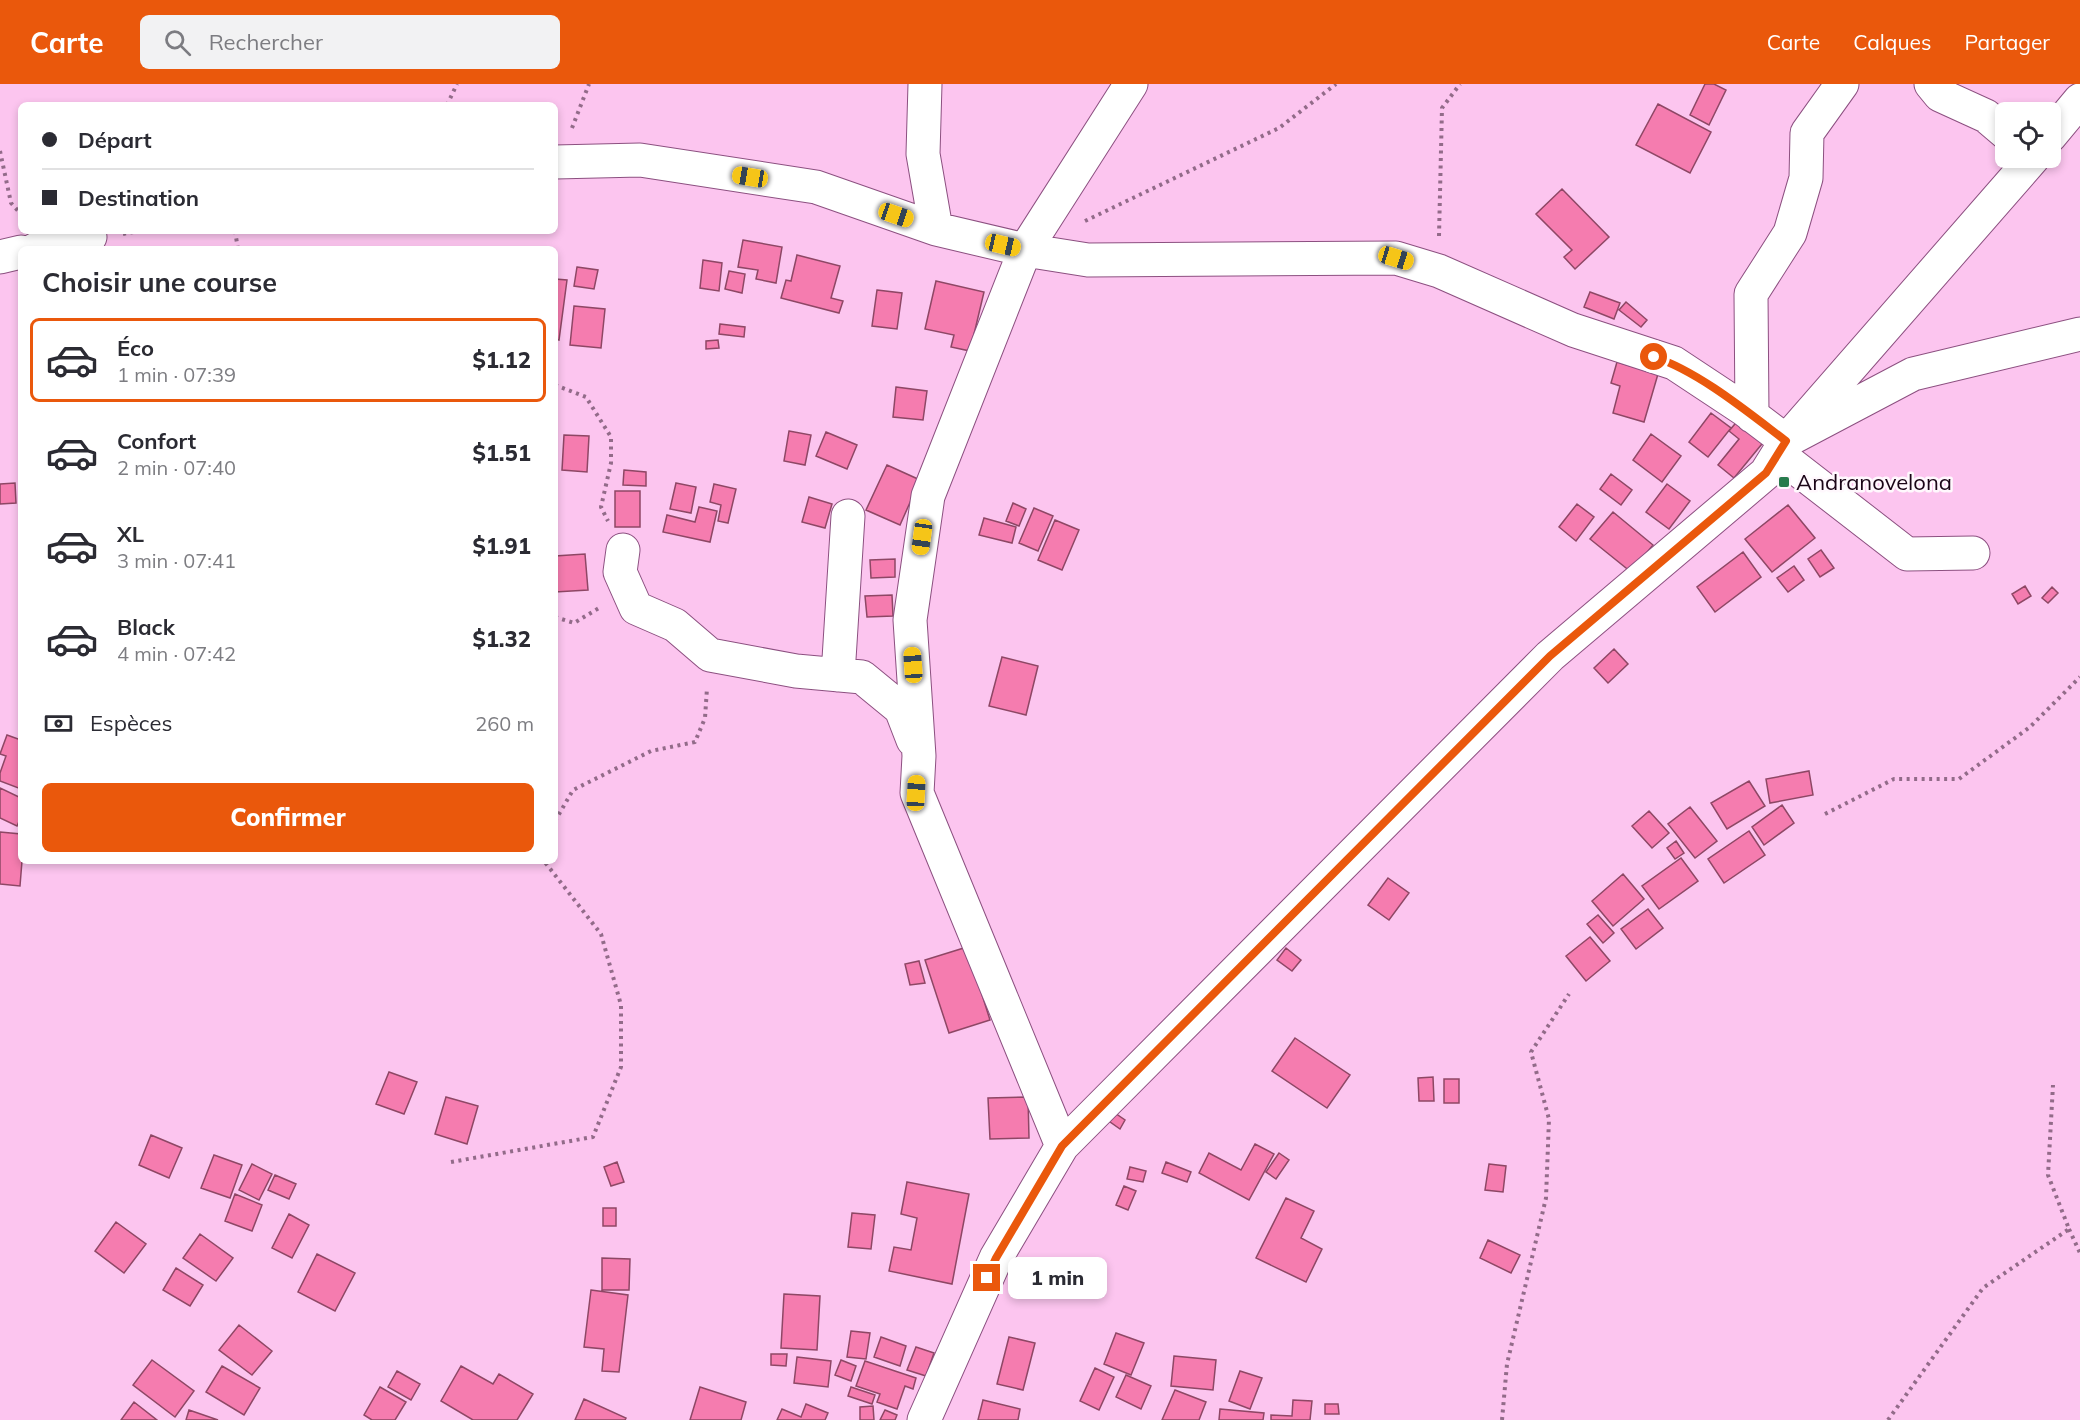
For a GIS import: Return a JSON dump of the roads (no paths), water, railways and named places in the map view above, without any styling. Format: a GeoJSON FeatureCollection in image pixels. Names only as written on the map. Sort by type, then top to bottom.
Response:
{"type":"FeatureCollection","features":[{"type":"Feature","properties":{"kind":"street"},"geometry":{"type":"LineString","coordinates":[[925,84],[923,154],[936,229]]}},
{"type":"Feature","properties":{"kind":"street"},"geometry":{"type":"LineString","coordinates":[[1062,1146],[916,793],[919,756],[910,620],[928,496],[1025,250],[1131,84]]}},
{"type":"Feature","properties":{"kind":"street"},"geometry":{"type":"LineString","coordinates":[[1752,416],[1751,294],[1790,233],[1806,178],[1807,133],[1842,84]]}},
{"type":"Feature","properties":{"kind":"street"},"geometry":{"type":"LineString","coordinates":[[1931,84],[1940,95],[1986,116],[1995,124]]}},
{"type":"Feature","properties":{"kind":"street"},"geometry":{"type":"LineString","coordinates":[[2061,123],[2080,100]]}},
{"type":"Feature","properties":{"kind":"street"},"geometry":{"type":"LineString","coordinates":[[558,162],[639,160],[816,187],[936,229],[1025,250],[1088,260],[1396,258],[1439,271],[1573,330],[1674,363],[1752,416],[1782,447],[1906,554],[1973,553]]}},
{"type":"Feature","properties":{"kind":"street"},"geometry":{"type":"LineString","coordinates":[[924,1420],[996,1258],[1062,1146],[1550,656],[1766,473],[1782,447],[2024,168]]}},
{"type":"Feature","properties":{"kind":"street"},"geometry":{"type":"LineString","coordinates":[[50,246],[90,237]]}},
{"type":"Feature","properties":{"kind":"street"},"geometry":{"type":"LineString","coordinates":[[0,257],[18,253]]}},
{"type":"Feature","properties":{"kind":"street"},"geometry":{"type":"LineString","coordinates":[[1782,447],[1913,374],[2080,334]]}},
{"type":"Feature","properties":{"kind":"street"},"geometry":{"type":"LineString","coordinates":[[838,675],[848,516]]}},
{"type":"Feature","properties":{"kind":"street"},"geometry":{"type":"LineString","coordinates":[[622,550],[620,572],[636,608],[675,625],[710,655],[796,671],[862,677],[901,710],[919,756]]}},
{"type":"Feature","properties":{"kind":"place","name":"Andranovelona"},"geometry":{"type":"Point","coordinates":[1784,482]}}]}
